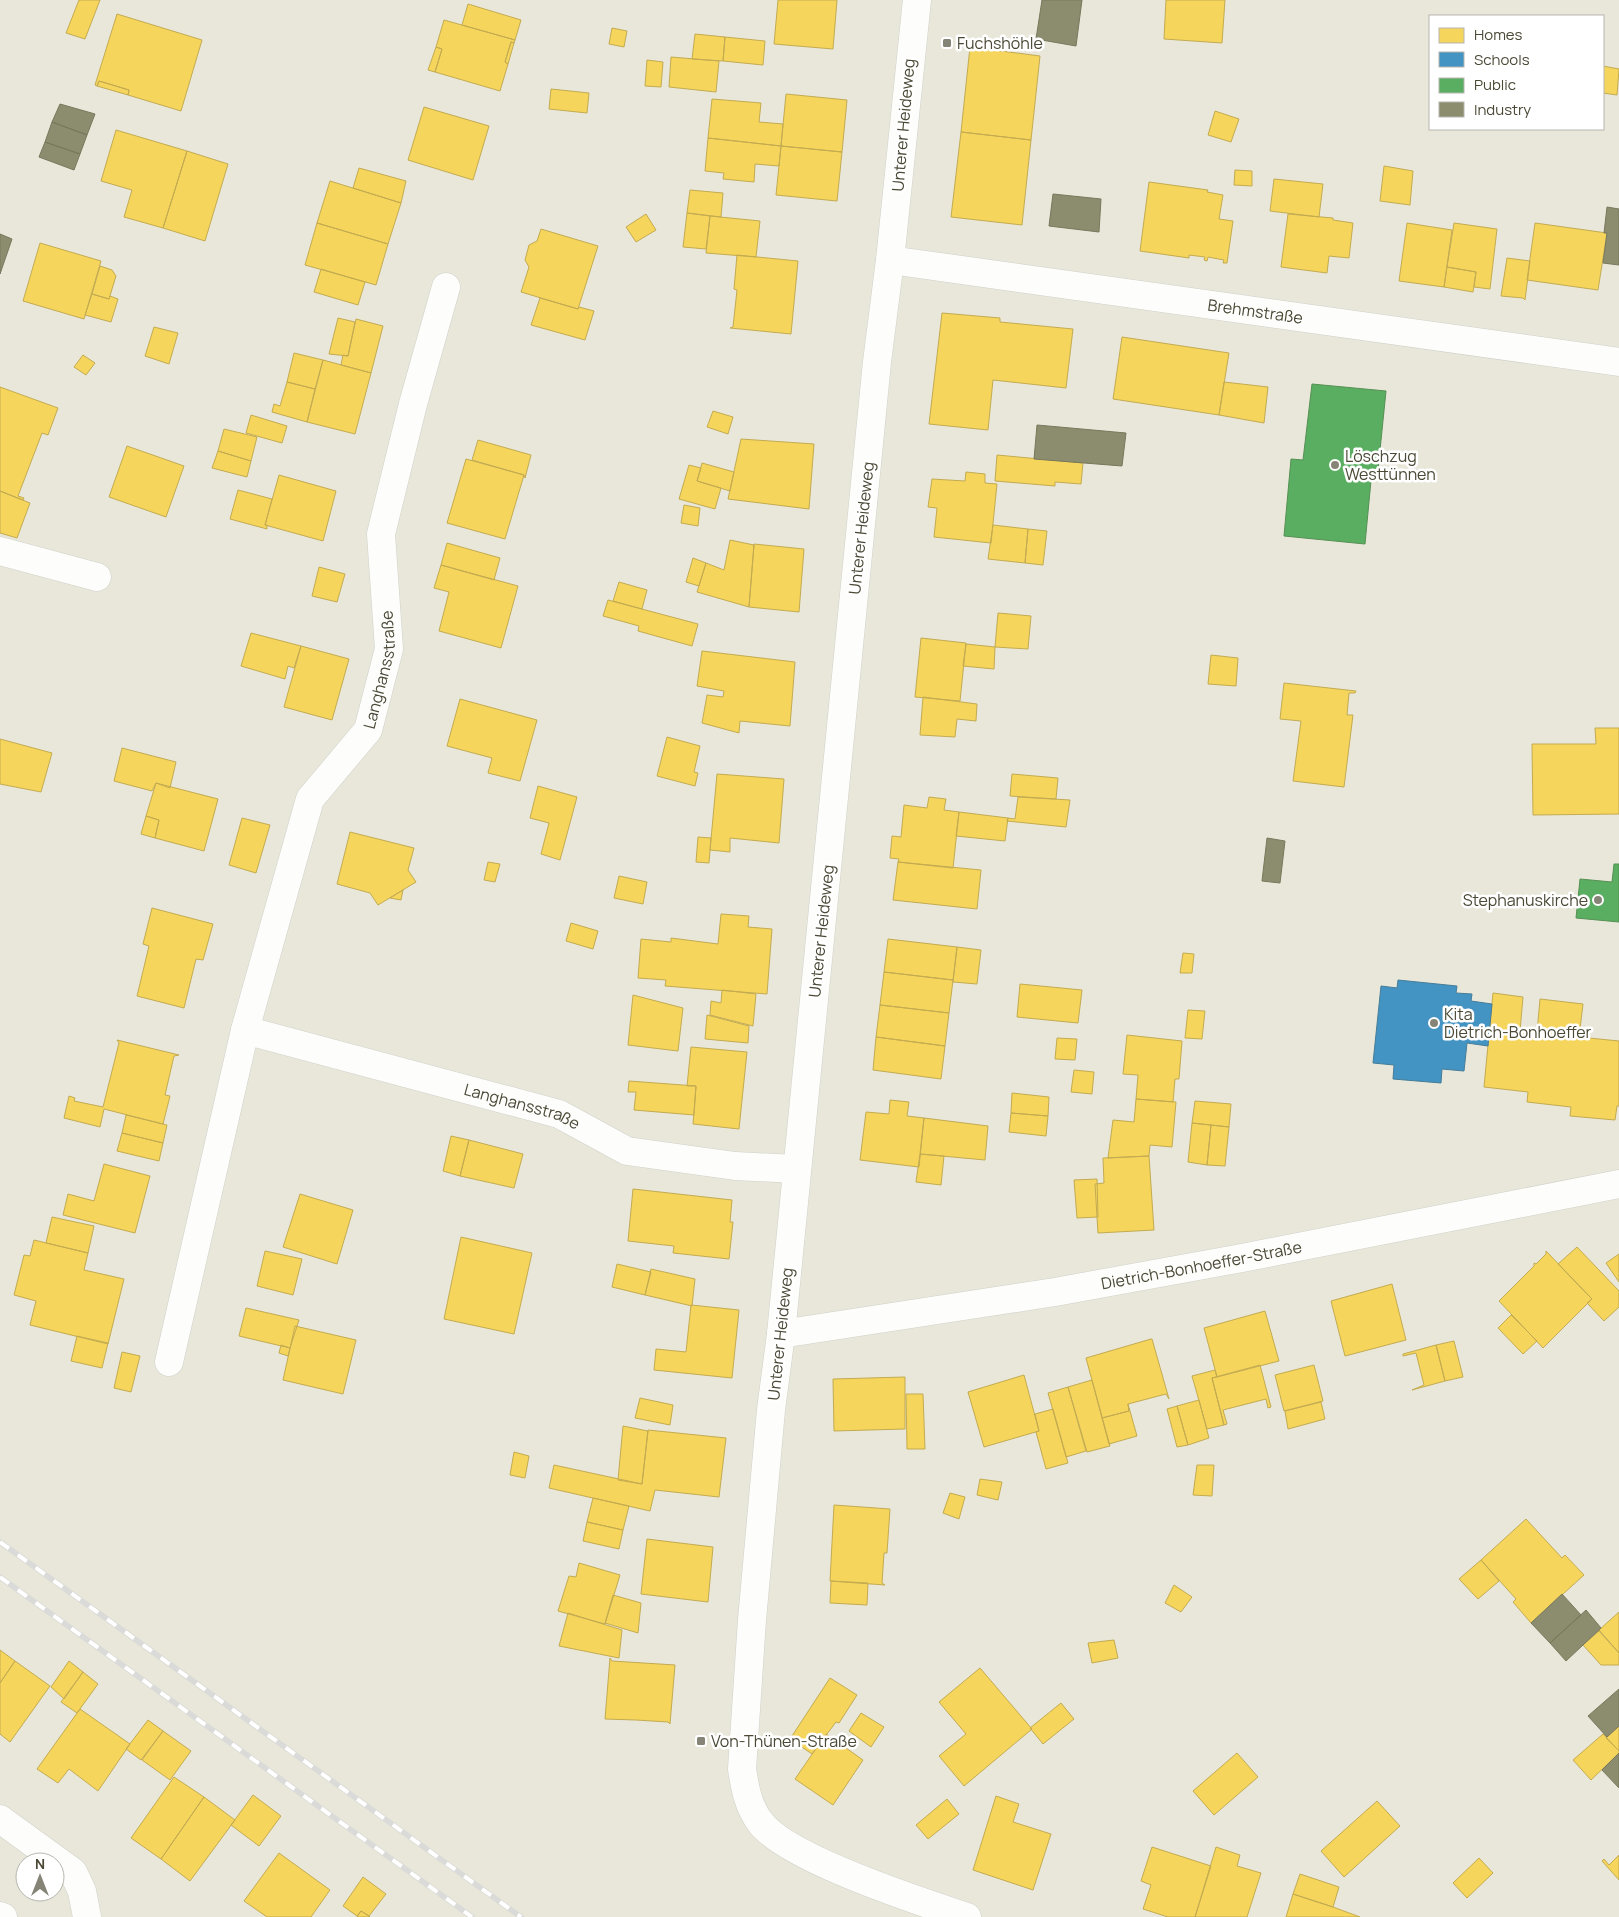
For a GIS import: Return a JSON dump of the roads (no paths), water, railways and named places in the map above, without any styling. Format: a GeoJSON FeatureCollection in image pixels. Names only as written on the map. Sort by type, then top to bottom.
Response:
{"type":"FeatureCollection","features":[{"type":"Feature","properties":{"kind":"street","name":"Unterer Heideweg"},"geometry":{"type":"LineString","coordinates":[[917,0],[890,260],[877,362],[781,1334],[771,1410],[752,1620],[742,1768],[745,1792],[751,1808],[760,1824],[773,1836],[809,1857],[918,1901],[967,1917]]}},
{"type":"Feature","properties":{"kind":"street","name":"Brehmstraße"},"geometry":{"type":"LineString","coordinates":[[890,260],[1619,362]]}},
{"type":"Feature","properties":{"kind":"street","name":"Langhansstraße"},"geometry":{"type":"LineString","coordinates":[[169,1362],[245,1030],[310,799],[368,730],[389,649],[381,534],[413,404],[446,287]]}},
{"type":"Feature","properties":{"kind":"street"},"geometry":{"type":"LineString","coordinates":[[0,551],[97,577]]}},
{"type":"Feature","properties":{"kind":"street","name":"Langhansstraße"},"geometry":{"type":"LineString","coordinates":[[245,1030],[559,1114],[627,1151],[735,1166],[797,1169]]}},
{"type":"Feature","properties":{"kind":"street","name":"Dietrich-Bonhoeffer-Straße"},"geometry":{"type":"LineString","coordinates":[[781,1334],[1085,1286],[1242,1258],[1619,1184]]}},
{"type":"Feature","properties":{"kind":"street"},"geometry":{"type":"LineString","coordinates":[[0,1818],[73,1872],[82,1891],[87,1917]]}},
{"type":"Feature","properties":{"kind":"railway"},"geometry":{"type":"LineString","coordinates":[[0,1542],[521,1917]]}},
{"type":"Feature","properties":{"kind":"railway"},"geometry":{"type":"LineString","coordinates":[[0,1577],[472,1917]]}},
{"type":"Feature","properties":{"kind":"place","name":"Fuchshöhle"},"geometry":{"type":"Point","coordinates":[947,43]}},
{"type":"Feature","properties":{"kind":"place","name":"Löschzug Westtünnen"},"geometry":{"type":"Point","coordinates":[1335,465]}},
{"type":"Feature","properties":{"kind":"place","name":"Stephanuskirche"},"geometry":{"type":"Point","coordinates":[1598,900]}},
{"type":"Feature","properties":{"kind":"place","name":"Kita Dietrich-Bonhoeffer"},"geometry":{"type":"Point","coordinates":[1434,1023]}},
{"type":"Feature","properties":{"kind":"place","name":"Von-Thünen-Straße"},"geometry":{"type":"Point","coordinates":[701,1741]}}]}
